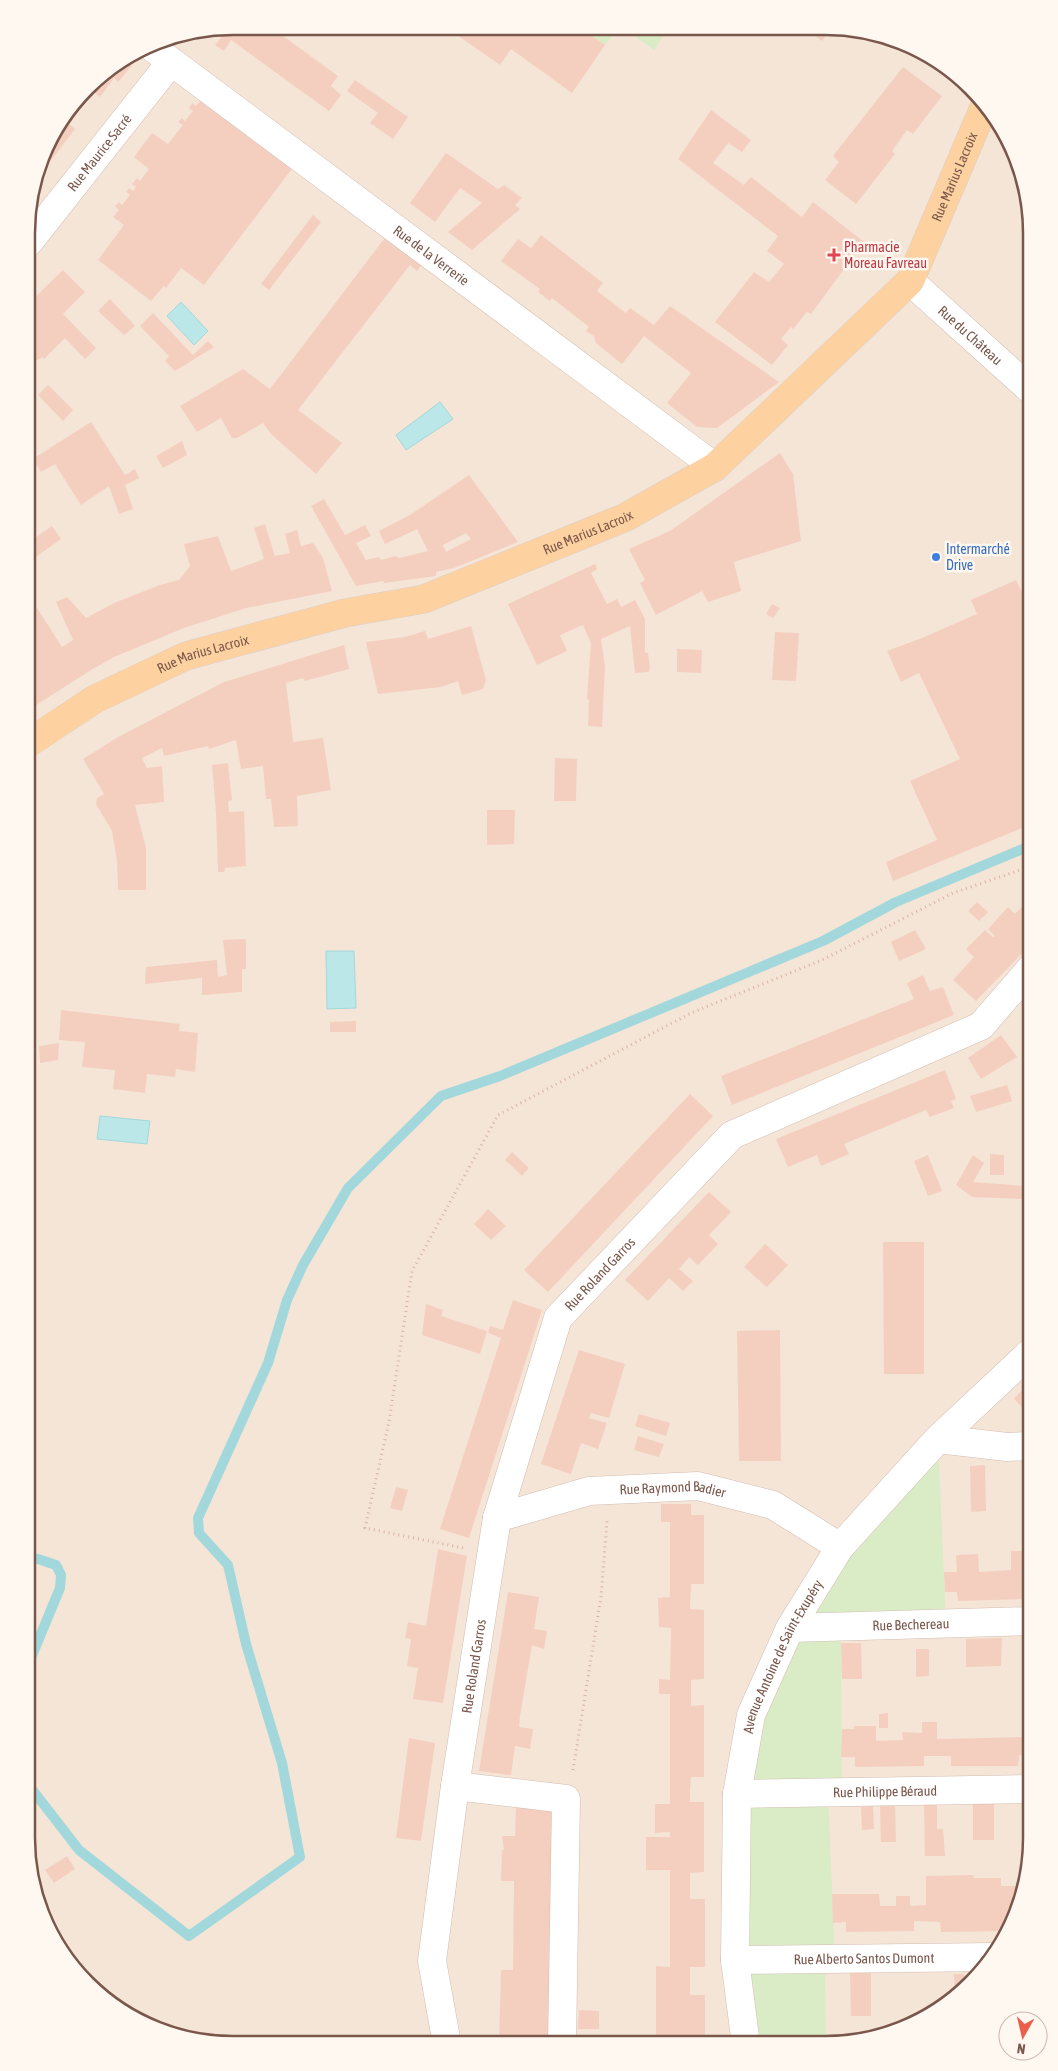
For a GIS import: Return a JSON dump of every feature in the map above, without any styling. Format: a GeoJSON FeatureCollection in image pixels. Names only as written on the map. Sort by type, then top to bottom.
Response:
{"type":"FeatureCollection","features":[{"type":"Feature","properties":{"kind":"main road","name":"Rue Marius Lacroix"},"geometry":{"type":"LineString","coordinates":[[35,739],[95,700],[186,656],[345,613],[424,599],[626,517],[715,467],[910,281],[982,112]]}},
{"type":"Feature","properties":{"kind":"street","name":"Rue de la Verrerie"},"geometry":{"type":"LineString","coordinates":[[156,50],[715,467]]}},
{"type":"Feature","properties":{"kind":"street","name":"Rue Maurice Sacré"},"geometry":{"type":"LineString","coordinates":[[35,234],[171,62]]}},
{"type":"Feature","properties":{"kind":"street","name":"Rue du Château"},"geometry":{"type":"LineString","coordinates":[[910,281],[1023,383]]}},
{"type":"Feature","properties":{"kind":"street","name":"Rue Roland Garros"},"geometry":{"type":"LineString","coordinates":[[445,2036],[432,1960],[455,1786],[490,1554],[497,1518],[558,1318],[732,1135],[982,1026],[1023,978]]}},
{"type":"Feature","properties":{"kind":"street","name":"Avenue Antoine de Saint-Exupéry"},"geometry":{"type":"LineString","coordinates":[[745,2036],[735,1960],[737,1794],[751,1715],[790,1628],[840,1547],[938,1439],[1023,1359]]}},
{"type":"Feature","properties":{"kind":"street"},"geometry":{"type":"LineString","coordinates":[[938,1439],[1008,1447],[1023,1446]]}},
{"type":"Feature","properties":{"kind":"street","name":"Rue Raymond Badier"},"geometry":{"type":"LineString","coordinates":[[497,1518],[588,1491],[698,1486],[773,1506],[840,1547]]}},
{"type":"Feature","properties":{"kind":"street","name":"Rue Bechereau"},"geometry":{"type":"LineString","coordinates":[[790,1628],[1023,1621]]}},
{"type":"Feature","properties":{"kind":"street"},"geometry":{"type":"LineString","coordinates":[[455,1786],[566,1799],[562,2036]]}},
{"type":"Feature","properties":{"kind":"street","name":"Rue Philippe Béraud"},"geometry":{"type":"LineString","coordinates":[[737,1794],[1023,1789]]}},
{"type":"Feature","properties":{"kind":"street","name":"Rue Alberto Santos Dumont"},"geometry":{"type":"LineString","coordinates":[[735,1960],[983,1957]]}},
{"type":"Feature","properties":{"kind":"path"},"geometry":{"type":"LineString","coordinates":[[490,1554],[365,1528],[388,1422],[412,1271],[498,1115],[691,1014],[822,960],[953,893],[1023,869]]}},
{"type":"Feature","properties":{"kind":"path"},"geometry":{"type":"LineString","coordinates":[[566,1799],[571,1784],[601,1598],[610,1490]]}},
{"type":"Feature","properties":{"kind":"shaded area"},"geometry":{"type":"Polygon","coordinates":[[[220,35],[838,35],[864,39],[889,45],[913,55],[935,68],[956,84],[974,102],[990,123],[1003,145],[1013,169],[1023,220],[1023,1851],[1013,1902],[1003,1926],[982,1959],[956,1987],[935,2003],[913,2016],[889,2026],[838,2036],[220,2036],[169,2026],[145,2016],[112,1995],[84,1969],[68,1948],[55,1926],[45,1902],[35,1851],[35,220],[45,169],[55,145],[76,112],[102,84],[134,61],[169,45],[220,35]]]}},
{"type":"Feature","properties":{"kind":"green space"},"geometry":{"type":"Polygon","coordinates":[[[591,35],[613,35],[605,45],[591,35]]]}},
{"type":"Feature","properties":{"kind":"green space"},"geometry":{"type":"Polygon","coordinates":[[[633,35],[664,35],[654,50],[633,35]]]}},
{"type":"Feature","properties":{"kind":"green space"},"geometry":{"type":"Polygon","coordinates":[[[938,1439],[946,1623],[841,1627],[842,1792],[828,1793],[835,1959],[825,1960],[826,2036],[746,2036],[737,1794],[790,1628],[938,1439]]]}},
{"type":"Feature","properties":{"kind":"water"},"geometry":{"type":"Polygon","coordinates":[[[181,302],[208,331],[194,345],[167,316],[181,302]]]}},
{"type":"Feature","properties":{"kind":"water"},"geometry":{"type":"Polygon","coordinates":[[[440,402],[453,419],[406,450],[396,435],[440,402]]]}},
{"type":"Feature","properties":{"kind":"water"},"geometry":{"type":"Polygon","coordinates":[[[326,951],[354,951],[356,1008],[327,1009],[326,951]]]}},
{"type":"Feature","properties":{"kind":"water"},"geometry":{"type":"Polygon","coordinates":[[[100,1116],[150,1121],[147,1144],[97,1139],[100,1116]]]}},
{"type":"Feature","properties":{"kind":"building"},"geometry":{"type":"Polygon","coordinates":[[[223,35],[282,35],[338,76],[331,86],[341,95],[329,111],[231,40],[224,51],[215,45],[223,35]]]}},
{"type":"Feature","properties":{"kind":"building"},"geometry":{"type":"Polygon","coordinates":[[[457,35],[591,35],[605,45],[572,93],[511,49],[500,65],[457,35]]]}},
{"type":"Feature","properties":{"kind":"building"},"geometry":{"type":"Polygon","coordinates":[[[813,35],[826,35],[822,41],[813,35]]]}},
{"type":"Feature","properties":{"kind":"building"},"geometry":{"type":"Polygon","coordinates":[[[130,64],[132,65],[118,82],[114,78],[100,97],[94,92],[123,68],[130,64]]]}},
{"type":"Feature","properties":{"kind":"building"},"geometry":{"type":"Polygon","coordinates":[[[903,67],[942,96],[913,134],[907,130],[892,151],[895,154],[856,204],[825,180],[839,162],[833,156],[903,67]]]}},
{"type":"Feature","properties":{"kind":"building"},"geometry":{"type":"Polygon","coordinates":[[[355,80],[408,117],[393,139],[370,123],[378,113],[347,91],[355,80]]]}},
{"type":"Feature","properties":{"kind":"building"},"geometry":{"type":"Polygon","coordinates":[[[203,98],[294,166],[204,285],[181,268],[166,288],[164,286],[151,301],[98,260],[124,225],[113,217],[119,210],[115,206],[119,202],[122,205],[130,195],[126,192],[129,188],[133,191],[136,187],[132,184],[137,178],[140,181],[149,169],[134,157],[152,133],[168,144],[183,125],[178,122],[182,118],[185,121],[193,111],[189,108],[192,103],[196,106],[203,98]]]}},
{"type":"Feature","properties":{"kind":"building"},"geometry":{"type":"Polygon","coordinates":[[[711,110],[751,140],[742,152],[728,143],[713,163],[744,185],[751,177],[802,217],[813,202],[864,242],[811,314],[807,312],[793,329],[791,327],[781,339],[788,345],[772,365],[715,322],[754,272],[769,282],[784,264],[767,251],[778,236],[678,159],[711,110]]]}},
{"type":"Feature","properties":{"kind":"building"},"geometry":{"type":"Polygon","coordinates":[[[68,123],[75,129],[46,167],[55,145],[68,123]]]}},
{"type":"Feature","properties":{"kind":"building"},"geometry":{"type":"Polygon","coordinates":[[[446,153],[498,189],[504,185],[522,198],[515,205],[520,209],[472,250],[448,232],[482,203],[460,188],[435,222],[410,203],[446,153]]]}},
{"type":"Feature","properties":{"kind":"building"},"geometry":{"type":"Polygon","coordinates":[[[313,215],[321,222],[269,290],[261,284],[313,215]]]}},
{"type":"Feature","properties":{"kind":"building"},"geometry":{"type":"Polygon","coordinates":[[[387,235],[423,263],[417,271],[410,265],[298,410],[342,443],[316,474],[271,434],[263,423],[237,438],[232,438],[221,418],[197,432],[180,406],[243,369],[270,389],[387,235]]]}},
{"type":"Feature","properties":{"kind":"building"},"geometry":{"type":"Polygon","coordinates":[[[541,235],[603,283],[597,291],[626,313],[630,308],[654,325],[670,306],[779,382],[717,428],[697,427],[667,403],[691,373],[644,336],[622,364],[596,343],[594,336],[586,331],[589,327],[552,298],[550,301],[538,292],[540,289],[501,261],[518,239],[531,248],[541,235]]]}},
{"type":"Feature","properties":{"kind":"building"},"geometry":{"type":"Polygon","coordinates":[[[63,270],[85,292],[63,314],[96,348],[85,359],[65,338],[44,359],[43,357],[35,361],[35,297],[63,270]]]}},
{"type":"Feature","properties":{"kind":"building"},"geometry":{"type":"Polygon","coordinates":[[[110,299],[135,326],[124,335],[98,311],[110,299]]]}},
{"type":"Feature","properties":{"kind":"building"},"geometry":{"type":"Polygon","coordinates":[[[153,313],[193,355],[208,341],[214,347],[175,371],[165,361],[169,356],[140,326],[153,313]]]}},
{"type":"Feature","properties":{"kind":"building"},"geometry":{"type":"Polygon","coordinates":[[[48,385],[73,410],[63,421],[38,395],[48,385]]]}},
{"type":"Feature","properties":{"kind":"building"},"geometry":{"type":"Polygon","coordinates":[[[91,422],[125,475],[135,469],[139,478],[125,485],[133,509],[119,514],[109,486],[81,505],[55,464],[41,472],[37,465],[35,466],[35,458],[91,422]]]}},
{"type":"Feature","properties":{"kind":"building"},"geometry":{"type":"Polygon","coordinates":[[[182,441],[187,455],[163,468],[156,456],[182,441]]]}},
{"type":"Feature","properties":{"kind":"building"},"geometry":{"type":"Polygon","coordinates":[[[780,453],[793,474],[801,541],[734,562],[741,591],[708,602],[702,591],[656,615],[640,583],[645,580],[629,549],[670,531],[780,453]]]}},
{"type":"Feature","properties":{"kind":"building"},"geometry":{"type":"Polygon","coordinates":[[[469,475],[518,542],[454,568],[436,572],[436,576],[384,583],[383,581],[356,586],[311,506],[324,499],[345,535],[365,525],[371,536],[356,543],[366,560],[379,557],[381,560],[396,556],[399,558],[428,551],[417,529],[385,544],[379,531],[410,515],[469,475]],[[466,533],[443,545],[446,552],[471,539],[466,533]]]}},
{"type":"Feature","properties":{"kind":"building"},"geometry":{"type":"Polygon","coordinates":[[[265,524],[275,556],[290,553],[285,534],[297,530],[301,546],[313,543],[323,558],[332,591],[246,608],[184,628],[114,657],[35,706],[35,609],[37,608],[62,647],[73,640],[56,602],[67,597],[86,618],[114,603],[160,585],[179,580],[190,566],[184,544],[218,536],[231,571],[264,559],[254,528],[265,524]]]}},
{"type":"Feature","properties":{"kind":"building"},"geometry":{"type":"Polygon","coordinates":[[[52,526],[61,539],[35,558],[35,538],[52,526]]]}},
{"type":"Feature","properties":{"kind":"building"},"geometry":{"type":"Polygon","coordinates":[[[595,564],[597,569],[591,573],[607,604],[617,599],[621,607],[635,600],[645,619],[645,653],[648,653],[650,668],[649,672],[635,673],[630,626],[601,639],[605,667],[602,727],[588,726],[589,700],[587,699],[591,643],[583,625],[560,635],[567,651],[537,665],[508,604],[595,564]]]}},
{"type":"Feature","properties":{"kind":"building"},"geometry":{"type":"Polygon","coordinates":[[[1016,580],[1023,594],[1023,828],[893,881],[886,862],[937,840],[910,781],[960,759],[919,673],[901,682],[887,651],[977,614],[971,600],[1016,580]]]}},
{"type":"Feature","properties":{"kind":"building"},"geometry":{"type":"Polygon","coordinates":[[[772,604],[780,608],[773,618],[766,614],[772,604]]]}},
{"type":"Feature","properties":{"kind":"building"},"geometry":{"type":"Polygon","coordinates":[[[471,626],[486,680],[483,689],[462,695],[458,681],[441,687],[378,694],[366,642],[405,637],[425,631],[428,639],[471,626]]]}},
{"type":"Feature","properties":{"kind":"building"},"geometry":{"type":"Polygon","coordinates":[[[775,632],[799,633],[796,681],[772,680],[775,632]]]}},
{"type":"Feature","properties":{"kind":"building"},"geometry":{"type":"Polygon","coordinates":[[[344,645],[349,669],[305,681],[303,678],[286,683],[293,740],[294,742],[323,738],[331,790],[297,796],[298,826],[274,827],[271,799],[266,799],[263,766],[241,769],[236,740],[209,749],[208,746],[164,756],[162,748],[142,758],[147,768],[162,766],[164,802],[135,805],[146,848],[146,890],[118,890],[117,861],[112,831],[96,804],[97,798],[104,794],[83,759],[118,737],[224,682],[344,645]]]}},
{"type":"Feature","properties":{"kind":"building"},"geometry":{"type":"Polygon","coordinates":[[[677,649],[702,650],[701,673],[677,672],[677,649]]]}},
{"type":"Feature","properties":{"kind":"building"},"geometry":{"type":"Polygon","coordinates":[[[555,758],[577,759],[576,801],[554,801],[555,758]]]}},
{"type":"Feature","properties":{"kind":"building"},"geometry":{"type":"Polygon","coordinates":[[[228,763],[232,800],[228,801],[229,812],[244,811],[246,866],[225,868],[224,872],[218,872],[212,765],[228,763]]]}},
{"type":"Feature","properties":{"kind":"building"},"geometry":{"type":"Polygon","coordinates":[[[487,810],[515,810],[514,844],[487,845],[487,810]]]}},
{"type":"Feature","properties":{"kind":"building"},"geometry":{"type":"Polygon","coordinates":[[[977,902],[988,912],[979,921],[968,911],[977,902]]]}},
{"type":"Feature","properties":{"kind":"building"},"geometry":{"type":"Polygon","coordinates":[[[1023,906],[1023,952],[976,1001],[953,980],[974,957],[966,949],[985,930],[993,937],[995,936],[988,929],[1008,907],[1015,914],[1023,906]]]}},
{"type":"Feature","properties":{"kind":"building"},"geometry":{"type":"Polygon","coordinates":[[[915,930],[926,949],[899,961],[891,942],[915,930]]]}},
{"type":"Feature","properties":{"kind":"building"},"geometry":{"type":"Polygon","coordinates":[[[246,939],[246,969],[242,969],[242,992],[202,995],[202,978],[145,984],[146,967],[217,960],[218,977],[227,975],[223,940],[246,939]]]}},
{"type":"Feature","properties":{"kind":"building"},"geometry":{"type":"Polygon","coordinates":[[[923,975],[930,991],[943,987],[954,1015],[732,1105],[721,1076],[914,999],[907,983],[923,975]]]}},
{"type":"Feature","properties":{"kind":"building"},"geometry":{"type":"Polygon","coordinates":[[[61,1010],[180,1024],[179,1031],[198,1033],[195,1072],[176,1069],[175,1077],[147,1074],[145,1093],[113,1089],[115,1070],[82,1067],[85,1042],[59,1040],[61,1010]]]}},
{"type":"Feature","properties":{"kind":"building"},"geometry":{"type":"Polygon","coordinates":[[[356,1021],[356,1032],[330,1032],[330,1022],[356,1021]]]}},
{"type":"Feature","properties":{"kind":"building"},"geometry":{"type":"Polygon","coordinates":[[[1001,1035],[1017,1057],[981,1079],[968,1058],[1001,1035]]]}},
{"type":"Feature","properties":{"kind":"building"},"geometry":{"type":"Polygon","coordinates":[[[59,1043],[58,1060],[40,1063],[39,1046],[59,1043]]]}},
{"type":"Feature","properties":{"kind":"building"},"geometry":{"type":"Polygon","coordinates":[[[945,1070],[956,1099],[951,1101],[954,1108],[930,1117],[926,1110],[844,1144],[849,1154],[821,1166],[817,1155],[788,1167],[776,1139],[945,1070]]]}},
{"type":"Feature","properties":{"kind":"building"},"geometry":{"type":"Polygon","coordinates":[[[1007,1085],[1012,1101],[976,1112],[970,1096],[1007,1085]]]}},
{"type":"Feature","properties":{"kind":"building"},"geometry":{"type":"Polygon","coordinates":[[[690,1094],[713,1116],[548,1292],[524,1270],[690,1094]]]}},
{"type":"Feature","properties":{"kind":"building"},"geometry":{"type":"Polygon","coordinates":[[[512,1152],[529,1168],[522,1176],[505,1160],[512,1152]]]}},
{"type":"Feature","properties":{"kind":"building"},"geometry":{"type":"Polygon","coordinates":[[[990,1154],[1004,1155],[1004,1175],[990,1175],[990,1154]]]}},
{"type":"Feature","properties":{"kind":"building"},"geometry":{"type":"Polygon","coordinates":[[[928,1155],[942,1191],[928,1196],[914,1161],[928,1155]]]}},
{"type":"Feature","properties":{"kind":"building"},"geometry":{"type":"Polygon","coordinates":[[[973,1155],[984,1163],[973,1182],[1023,1186],[1022,1199],[972,1197],[956,1185],[973,1155]]]}},
{"type":"Feature","properties":{"kind":"building"},"geometry":{"type":"Polygon","coordinates":[[[709,1192],[731,1212],[709,1235],[718,1244],[698,1265],[689,1257],[679,1269],[693,1281],[683,1291],[669,1278],[648,1301],[625,1280],[709,1192]]]}},
{"type":"Feature","properties":{"kind":"building"},"geometry":{"type":"Polygon","coordinates":[[[488,1209],[506,1226],[491,1240],[474,1224],[488,1209]]]}},
{"type":"Feature","properties":{"kind":"building"},"geometry":{"type":"Polygon","coordinates":[[[883,1242],[924,1242],[924,1374],[884,1374],[883,1242]]]}},
{"type":"Feature","properties":{"kind":"building"},"geometry":{"type":"Polygon","coordinates":[[[765,1244],[788,1265],[767,1287],[744,1267],[765,1244]]]}},
{"type":"Feature","properties":{"kind":"building"},"geometry":{"type":"Polygon","coordinates":[[[513,1300],[542,1310],[469,1538],[440,1529],[501,1338],[488,1333],[490,1326],[503,1330],[513,1300]]]}},
{"type":"Feature","properties":{"kind":"building"},"geometry":{"type":"Polygon","coordinates":[[[426,1304],[443,1310],[441,1316],[487,1331],[480,1354],[422,1335],[426,1304]]]}},
{"type":"Feature","properties":{"kind":"building"},"geometry":{"type":"Polygon","coordinates":[[[780,1330],[781,1461],[739,1461],[737,1331],[780,1330]]]}},
{"type":"Feature","properties":{"kind":"building"},"geometry":{"type":"Polygon","coordinates":[[[579,1350],[625,1364],[609,1418],[591,1413],[589,1418],[607,1423],[598,1449],[581,1443],[571,1474],[541,1464],[579,1350]]]}},
{"type":"Feature","properties":{"kind":"building"},"geometry":{"type":"Polygon","coordinates":[[[1023,1389],[1023,1408],[1014,1399],[1023,1389]]]}},
{"type":"Feature","properties":{"kind":"building"},"geometry":{"type":"Polygon","coordinates":[[[639,1414],[670,1423],[666,1436],[635,1426],[639,1414]]]}},
{"type":"Feature","properties":{"kind":"building"},"geometry":{"type":"Polygon","coordinates":[[[638,1436],[664,1444],[659,1457],[634,1450],[638,1436]]]}},
{"type":"Feature","properties":{"kind":"building"},"geometry":{"type":"Polygon","coordinates":[[[985,1465],[986,1511],[971,1512],[970,1466],[985,1465]]]}},
{"type":"Feature","properties":{"kind":"building"},"geometry":{"type":"Polygon","coordinates":[[[396,1487],[408,1490],[402,1511],[390,1508],[396,1487]]]}},
{"type":"Feature","properties":{"kind":"building"},"geometry":{"type":"Polygon","coordinates":[[[661,1504],[691,1504],[691,1515],[704,1515],[704,1584],[691,1584],[690,1609],[704,1610],[704,1679],[691,1680],[691,1706],[704,1705],[704,1777],[691,1777],[690,1802],[704,1802],[704,1872],[690,1873],[690,1899],[705,1899],[705,1967],[690,1967],[690,1995],[705,1995],[705,2036],[656,2036],[656,1966],[670,1967],[670,1870],[646,1870],[646,1837],[670,1837],[670,1832],[655,1833],[655,1804],[670,1804],[670,1694],[659,1694],[659,1679],[670,1680],[671,1628],[659,1627],[658,1598],[670,1597],[670,1522],[661,1522],[661,1504]]]}},
{"type":"Feature","properties":{"kind":"building"},"geometry":{"type":"Polygon","coordinates":[[[438,1549],[467,1556],[443,1703],[413,1699],[418,1668],[407,1666],[411,1639],[405,1638],[408,1622],[426,1626],[438,1549]]]}},
{"type":"Feature","properties":{"kind":"building"},"geometry":{"type":"Polygon","coordinates":[[[1011,1551],[1023,1551],[1023,1599],[958,1601],[957,1592],[945,1592],[944,1572],[957,1572],[956,1555],[978,1554],[979,1572],[1011,1570],[1011,1551]]]}},
{"type":"Feature","properties":{"kind":"building"},"geometry":{"type":"Polygon","coordinates":[[[508,1592],[539,1597],[534,1629],[547,1631],[544,1649],[532,1645],[520,1716],[519,1727],[533,1729],[530,1749],[515,1746],[511,1775],[479,1771],[508,1592]]]}},
{"type":"Feature","properties":{"kind":"building"},"geometry":{"type":"Polygon","coordinates":[[[1002,1638],[1001,1666],[966,1667],[966,1639],[1002,1638]]]}},
{"type":"Feature","properties":{"kind":"building"},"geometry":{"type":"Polygon","coordinates":[[[841,1643],[861,1643],[862,1679],[842,1679],[841,1643]]]}},
{"type":"Feature","properties":{"kind":"building"},"geometry":{"type":"Polygon","coordinates":[[[916,1649],[929,1649],[929,1676],[916,1677],[916,1649]]]}},
{"type":"Feature","properties":{"kind":"building"},"geometry":{"type":"Polygon","coordinates":[[[888,1713],[888,1728],[879,1728],[879,1714],[888,1713]]]}},
{"type":"Feature","properties":{"kind":"building"},"geometry":{"type":"Polygon","coordinates":[[[922,1722],[937,1722],[937,1739],[1023,1737],[1023,1755],[1019,1755],[1018,1766],[951,1766],[951,1756],[924,1756],[924,1766],[855,1767],[855,1757],[841,1757],[842,1729],[854,1729],[854,1726],[876,1726],[876,1741],[903,1740],[902,1732],[922,1733],[922,1722]]]}},
{"type":"Feature","properties":{"kind":"building"},"geometry":{"type":"Polygon","coordinates":[[[409,1738],[435,1743],[421,1841],[396,1838],[409,1738]]]}},
{"type":"Feature","properties":{"kind":"building"},"geometry":{"type":"Polygon","coordinates":[[[973,1804],[994,1804],[994,1840],[973,1840],[973,1804]]]}},
{"type":"Feature","properties":{"kind":"building"},"geometry":{"type":"Polygon","coordinates":[[[924,1805],[937,1805],[937,1829],[943,1829],[945,1856],[925,1856],[924,1805]]]}},
{"type":"Feature","properties":{"kind":"building"},"geometry":{"type":"Polygon","coordinates":[[[873,1806],[874,1829],[862,1830],[861,1807],[873,1806]]]}},
{"type":"Feature","properties":{"kind":"building"},"geometry":{"type":"Polygon","coordinates":[[[880,1806],[895,1806],[896,1842],[881,1842],[880,1806]]]}},
{"type":"Feature","properties":{"kind":"building"},"geometry":{"type":"Polygon","coordinates":[[[516,1808],[553,1808],[549,2036],[499,2036],[501,1970],[513,1970],[514,1881],[501,1881],[502,1850],[504,1850],[502,1836],[515,1836],[516,1808]]]}},
{"type":"Feature","properties":{"kind":"building"},"geometry":{"type":"Polygon","coordinates":[[[67,1856],[75,1869],[54,1883],[45,1870],[67,1856]]]}},
{"type":"Feature","properties":{"kind":"building"},"geometry":{"type":"Polygon","coordinates":[[[974,1875],[973,1878],[1001,1878],[1001,1886],[1017,1886],[1013,1902],[1000,1931],[941,1932],[940,1922],[914,1921],[914,1931],[846,1932],[846,1922],[833,1923],[832,1894],[879,1894],[880,1906],[896,1906],[896,1896],[910,1896],[910,1906],[926,1905],[926,1876],[974,1875]]]}},
{"type":"Feature","properties":{"kind":"building"},"geometry":{"type":"Polygon","coordinates":[[[850,1973],[871,1973],[871,2016],[851,2016],[850,1973]]]}},
{"type":"Feature","properties":{"kind":"building"},"geometry":{"type":"Polygon","coordinates":[[[954,1974],[964,1974],[964,1979],[955,1988],[954,1974]]]}},
{"type":"Feature","properties":{"kind":"building"},"geometry":{"type":"Polygon","coordinates":[[[579,2010],[599,2011],[599,2029],[578,2029],[579,2010]]]}},
{"type":"Feature","properties":{"kind":"waterway"},"geometry":{"type":"LineString","coordinates":[[35,1793],[79,1850],[189,1936],[300,1857],[282,1763],[246,1644],[228,1565],[199,1533],[198,1518],[268,1363],[287,1300],[303,1265],[348,1188],[441,1096],[500,1076],[823,941],[896,902],[1023,849]]}},
{"type":"Feature","properties":{"kind":"waterway"},"geometry":{"type":"LineString","coordinates":[[35,1558],[56,1565],[61,1575],[60,1588],[35,1648]]}},
{"type":"Feature","properties":{"kind":"place","name":"Pharmacie Moreau Favreau"},"geometry":{"type":"Point","coordinates":[834,255]}},
{"type":"Feature","properties":{"kind":"place","name":"Intermarché Drive"},"geometry":{"type":"Point","coordinates":[936,557]}}]}
